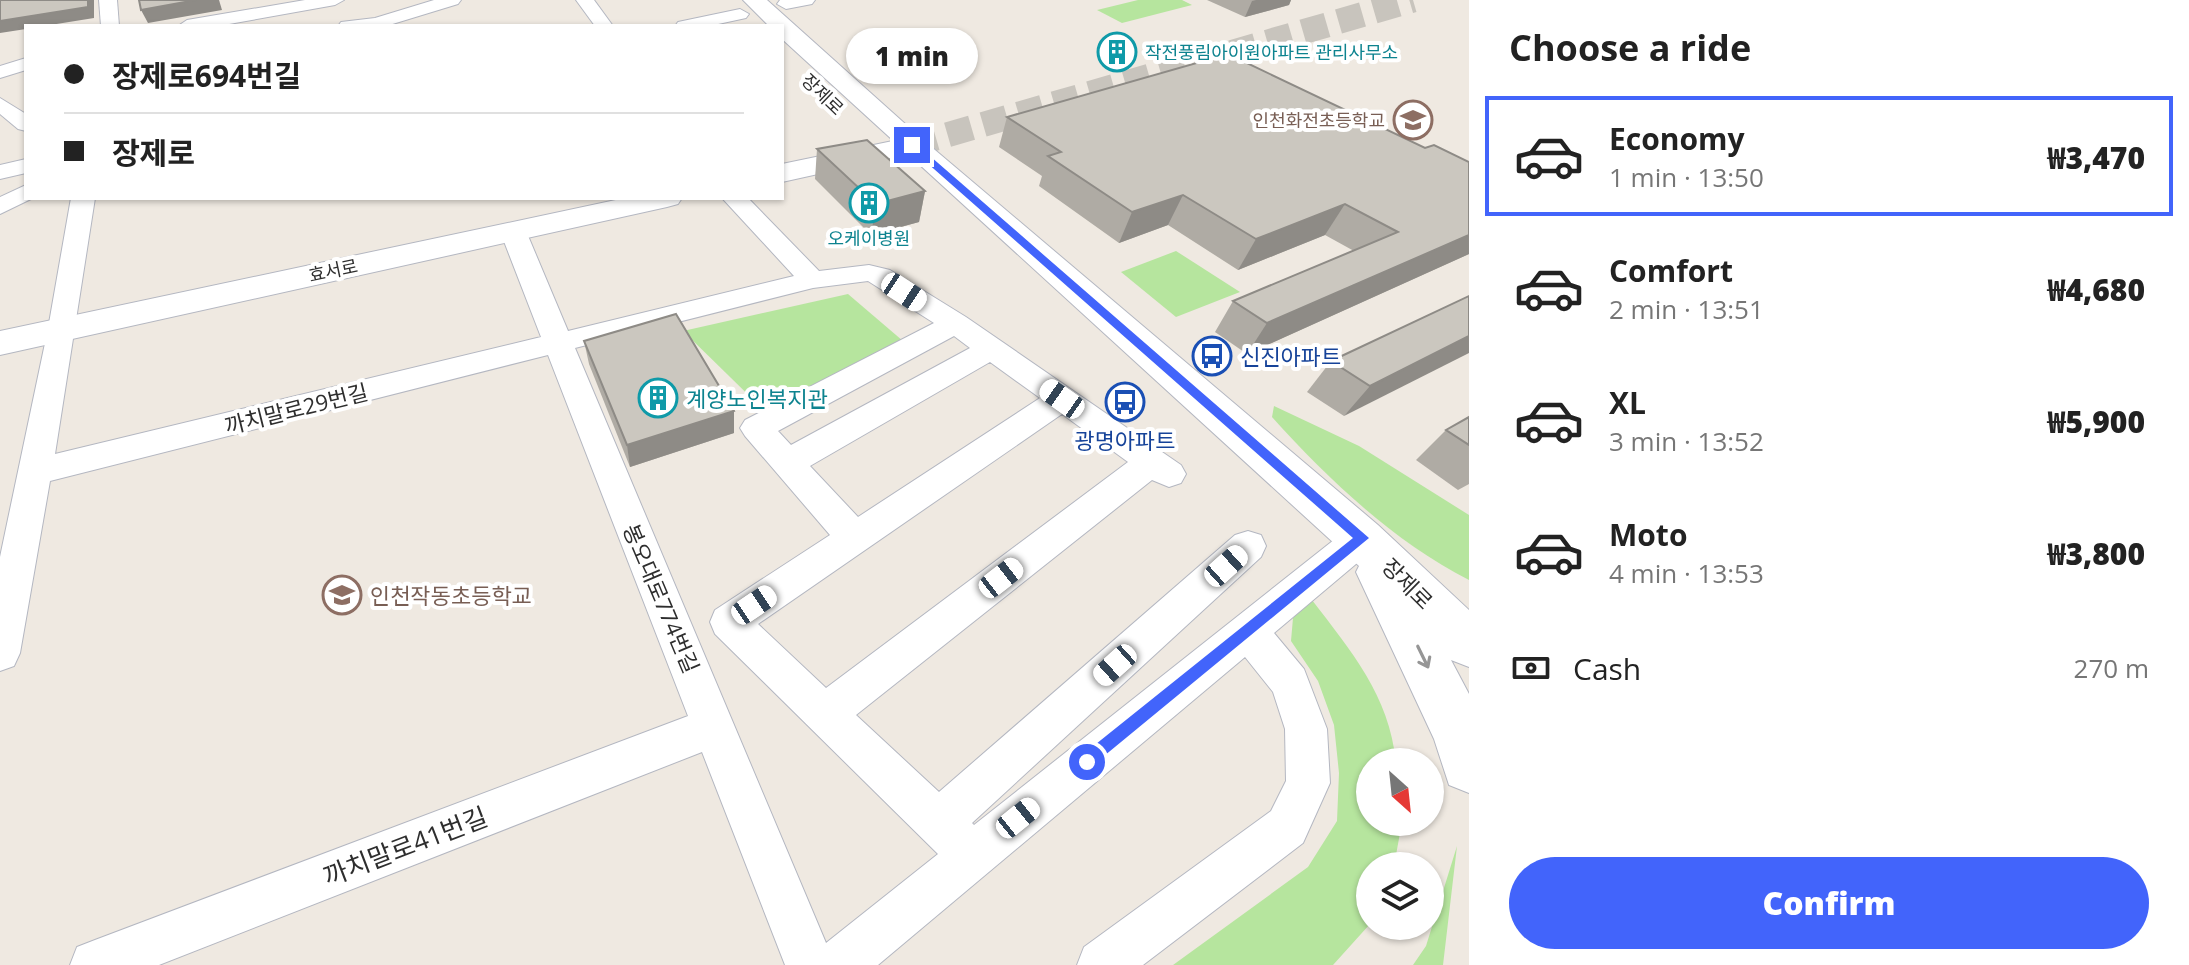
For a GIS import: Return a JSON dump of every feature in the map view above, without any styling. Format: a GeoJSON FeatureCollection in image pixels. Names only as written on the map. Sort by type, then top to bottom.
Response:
{"type":"FeatureCollection","features":[{"type":"Feature","properties":{"kind":"main road","name":"장제로"},"geometry":{"type":"LineString","coordinates":[[791,1],[900,104],[912,145]]}},
{"type":"Feature","properties":{"kind":"main road","name":"장제로"},"geometry":{"type":"LineString","coordinates":[[743,10],[765,24]]}},
{"type":"Feature","properties":{"kind":"main road","name":"장제로"},"geometry":{"type":"LineString","coordinates":[[784,36],[816,57],[912,145],[1362,538],[1469,644]]}},
{"type":"Feature","properties":{"kind":"main road","name":"장제로"},"geometry":{"type":"LineString","coordinates":[[784,57],[847,117],[912,145]]}},
{"type":"Feature","properties":{"kind":"main road"},"geometry":{"type":"LineString","coordinates":[[1362,538],[1469,612]]}},
{"type":"Feature","properties":{"kind":"main road"},"geometry":{"type":"LineString","coordinates":[[1362,538],[1461,735],[1469,765]]}},
{"type":"Feature","properties":{"kind":"street"},"geometry":{"type":"LineString","coordinates":[[108,0],[110,24]]}},
{"type":"Feature","properties":{"kind":"street"},"geometry":{"type":"LineString","coordinates":[[198,24],[335,0]]}},
{"type":"Feature","properties":{"kind":"street"},"geometry":{"type":"LineString","coordinates":[[367,24],[423,11],[430,2],[452,0]]}},
{"type":"Feature","properties":{"kind":"street"},"geometry":{"type":"LineString","coordinates":[[585,0],[603,24]]}},
{"type":"Feature","properties":{"kind":"street"},"geometry":{"type":"LineString","coordinates":[[691,24],[743,10]]}},
{"type":"Feature","properties":{"kind":"street"},"geometry":{"type":"LineString","coordinates":[[0,72],[24,65]]}},
{"type":"Feature","properties":{"kind":"street"},"geometry":{"type":"LineString","coordinates":[[0,104],[24,122]]}},
{"type":"Feature","properties":{"kind":"street"},"geometry":{"type":"LineString","coordinates":[[784,173],[912,145]]}},
{"type":"Feature","properties":{"kind":"street"},"geometry":{"type":"LineString","coordinates":[[0,172],[24,166]]}},
{"type":"Feature","properties":{"kind":"street"},"geometry":{"type":"LineString","coordinates":[[0,207],[24,193]]}},
{"type":"Feature","properties":{"kind":"street"},"geometry":{"type":"LineString","coordinates":[[0,653],[62,329],[83,200]]}},
{"type":"Feature","properties":{"kind":"street","name":"효서로"},"geometry":{"type":"LineString","coordinates":[[0,343],[658,200]]}},
{"type":"Feature","properties":{"kind":"street"},"geometry":{"type":"LineString","coordinates":[[736,200],[813,280]]}},
{"type":"Feature","properties":{"kind":"street","name":"봉오대로774번길"},"geometry":{"type":"LineString","coordinates":[[513,231],[810,965]]}},
{"type":"Feature","properties":{"kind":"street","name":"까치말로29번길"},"geometry":{"type":"LineString","coordinates":[[35,472],[813,280],[869,273],[880,276],[991,349],[1160,468],[825,714]]}},
{"type":"Feature","properties":{"kind":"street"},"geometry":{"type":"LineString","coordinates":[[855,538],[756,428],[954,324]]}},
{"type":"Feature","properties":{"kind":"street"},"geometry":{"type":"LineString","coordinates":[[789,462],[991,349]]}},
{"type":"Feature","properties":{"kind":"street"},"geometry":{"type":"LineString","coordinates":[[972,855],[729,622],[1062,399]]}},
{"type":"Feature","properties":{"kind":"street"},"geometry":{"type":"LineString","coordinates":[[839,965],[1362,538]]}},
{"type":"Feature","properties":{"kind":"street"},"geometry":{"type":"LineString","coordinates":[[938,823],[1248,546]]}},
{"type":"Feature","properties":{"kind":"street"},"geometry":{"type":"LineString","coordinates":[[1102,965],[1287,827],[1308,783],[1306,729],[1290,682],[1247,631]]}},
{"type":"Feature","properties":{"kind":"street","name":"까치말로41번길"},"geometry":{"type":"LineString","coordinates":[[95,965],[715,726]]}},
{"type":"Feature","properties":{"kind":"green space"},"geometry":{"type":"Polygon","coordinates":[[[1138,0],[1182,0],[1192,5],[1122,23],[1097,10],[1138,0]]]}},
{"type":"Feature","properties":{"kind":"green space"},"geometry":{"type":"Polygon","coordinates":[[[1176,251],[1240,292],[1176,317],[1121,272],[1176,251]]]}},
{"type":"Feature","properties":{"kind":"green space"},"geometry":{"type":"Polygon","coordinates":[[[848,294],[903,341],[771,417],[683,331],[848,294]]]}},
{"type":"Feature","properties":{"kind":"green space"},"geometry":{"type":"Polygon","coordinates":[[[1274,406],[1359,446],[1469,515],[1469,580],[1414,547],[1363,508],[1272,417],[1274,406]]]}},
{"type":"Feature","properties":{"kind":"green space"},"geometry":{"type":"Polygon","coordinates":[[[1312,600],[1341,637],[1377,695],[1394,748],[1356,748],[1356,836],[1399,836],[1397,852],[1356,852],[1356,940],[1333,965],[1173,965],[1308,867],[1337,821],[1339,773],[1334,725],[1318,681],[1291,641],[1293,618],[1312,600]]]}},
{"type":"Feature","properties":{"kind":"green space"},"geometry":{"type":"Polygon","coordinates":[[[1457,846],[1443,965],[1413,965],[1428,940],[1444,940],[1444,888],[1457,846]]]}},
{"type":"Feature","properties":{"kind":"building"},"geometry":{"type":"Polygon","coordinates":[[[0,0],[88,0],[88,7],[0,21],[0,0]]]}},
{"type":"Feature","properties":{"kind":"building"},"geometry":{"type":"Polygon","coordinates":[[[139,0],[196,0],[141,10],[139,0]]]}},
{"type":"Feature","properties":{"kind":"building"},"geometry":{"type":"Polygon","coordinates":[[[1228,54],[1425,148],[1434,145],[1469,162],[1469,235],[1267,323],[1233,301],[1398,232],[1345,204],[1256,239],[1183,195],[1132,212],[1048,156],[1061,152],[1007,117],[1228,54]]]}},
{"type":"Feature","properties":{"kind":"building"},"geometry":{"type":"Polygon","coordinates":[[[867,140],[925,191],[876,204],[817,149],[867,140]]]}},
{"type":"Feature","properties":{"kind":"building"},"geometry":{"type":"Polygon","coordinates":[[[1469,296],[1469,336],[1370,386],[1331,361],[1469,296]]]}},
{"type":"Feature","properties":{"kind":"building","name":"계양노인복지관"},"geometry":{"type":"Polygon","coordinates":[[[676,314],[734,411],[627,445],[584,341],[676,314]]]}},
{"type":"Feature","properties":{"kind":"building"},"geometry":{"type":"Polygon","coordinates":[[[1469,417],[1469,445],[1446,430],[1469,417]]]}},
{"type":"Feature","properties":{"kind":"tunnel"},"geometry":{"type":"LineString","coordinates":[[912,145],[1413,0]]}},
{"type":"Feature","properties":{"kind":"place","name":"작전풍림아이원아파트 관리사무소"},"geometry":{"type":"Point","coordinates":[1117,52]}},
{"type":"Feature","properties":{"kind":"place","name":"인천화전초등학교"},"geometry":{"type":"Point","coordinates":[1413,120]}},
{"type":"Feature","properties":{"kind":"place","name":"오케이병원"},"geometry":{"type":"Point","coordinates":[869,203]}},
{"type":"Feature","properties":{"kind":"place","name":"신진아파트"},"geometry":{"type":"Point","coordinates":[1212,356]}},
{"type":"Feature","properties":{"kind":"place","name":"계양노인복지관"},"geometry":{"type":"Point","coordinates":[658,398]}},
{"type":"Feature","properties":{"kind":"place","name":"광명아파트"},"geometry":{"type":"Point","coordinates":[1125,402]}},
{"type":"Feature","properties":{"kind":"place","name":"인천작동초등학교"},"geometry":{"type":"Point","coordinates":[342,595]}},
{"type":"Feature","properties":{"kind":"route"},"geometry":{"type":"LineString","coordinates":[[912,145],[1362,538],[1087,762]]}}]}
